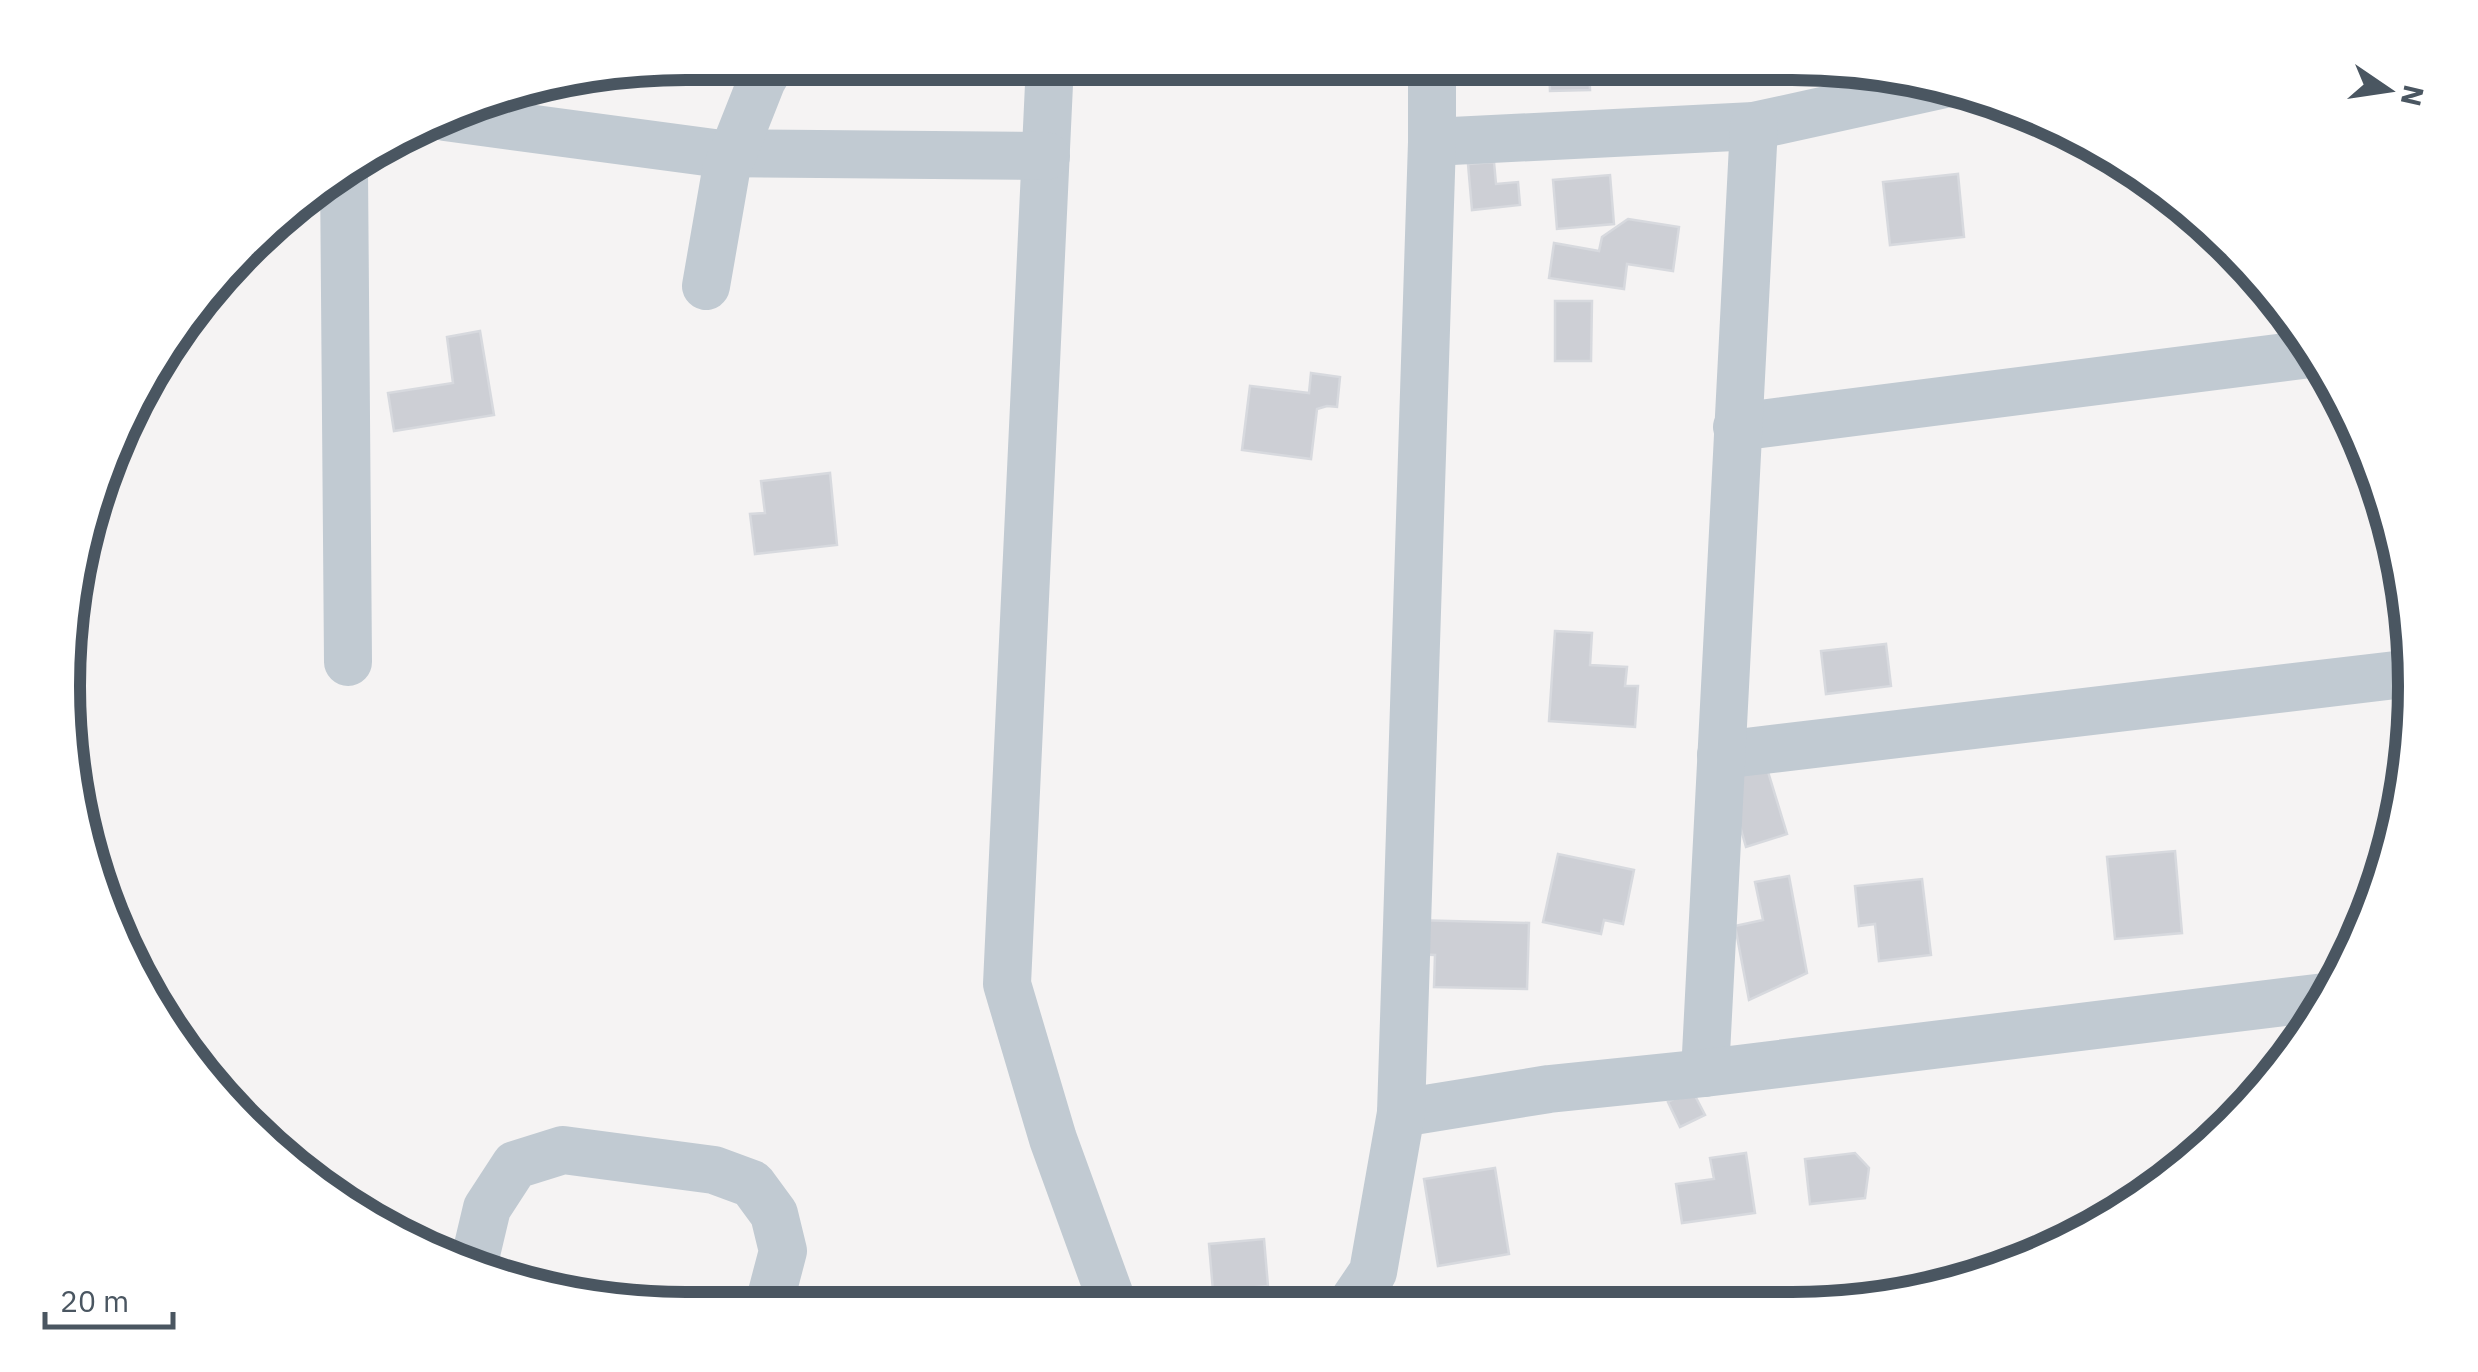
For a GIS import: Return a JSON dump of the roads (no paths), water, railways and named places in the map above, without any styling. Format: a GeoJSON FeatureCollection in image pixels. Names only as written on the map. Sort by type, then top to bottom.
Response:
{"type":"FeatureCollection","features":[{"type":"Feature","properties":{"kind":"street"},"geometry":{"type":"LineString","coordinates":[[706,286],[726,171],[761,80]]}},
{"type":"Feature","properties":{"kind":"street"},"geometry":{"type":"LineString","coordinates":[[1049,80],[1007,984],[1054,1140],[1109,1292]]}},
{"type":"Feature","properties":{"kind":"street"},"geometry":{"type":"LineString","coordinates":[[1368,1292],[1401,1113],[1432,80]]}},
{"type":"Feature","properties":{"kind":"street"},"geometry":{"type":"LineString","coordinates":[[1432,142],[1754,126],[1905,91]]}},
{"type":"Feature","properties":{"kind":"street"},"geometry":{"type":"LineString","coordinates":[[469,120],[714,153],[1046,156]]}},
{"type":"Feature","properties":{"kind":"street"},"geometry":{"type":"LineString","coordinates":[[1706,1073],[1754,126]]}},
{"type":"Feature","properties":{"kind":"street"},"geometry":{"type":"LineString","coordinates":[[344,186],[348,662]]}},
{"type":"Feature","properties":{"kind":"street"},"geometry":{"type":"LineString","coordinates":[[1737,427],[2300,355]]}},
{"type":"Feature","properties":{"kind":"street"},"geometry":{"type":"LineString","coordinates":[[1720,754],[2398,675]]}},
{"type":"Feature","properties":{"kind":"street"},"geometry":{"type":"LineString","coordinates":[[1401,1113],[1550,1090],[2311,999]]}},
{"type":"Feature","properties":{"kind":"street"},"geometry":{"type":"LineString","coordinates":[[476,1254],[487,1208],[514,1166],[563,1150],[714,1170],[752,1184],[774,1214],[783,1251],[772,1292]]}}]}
